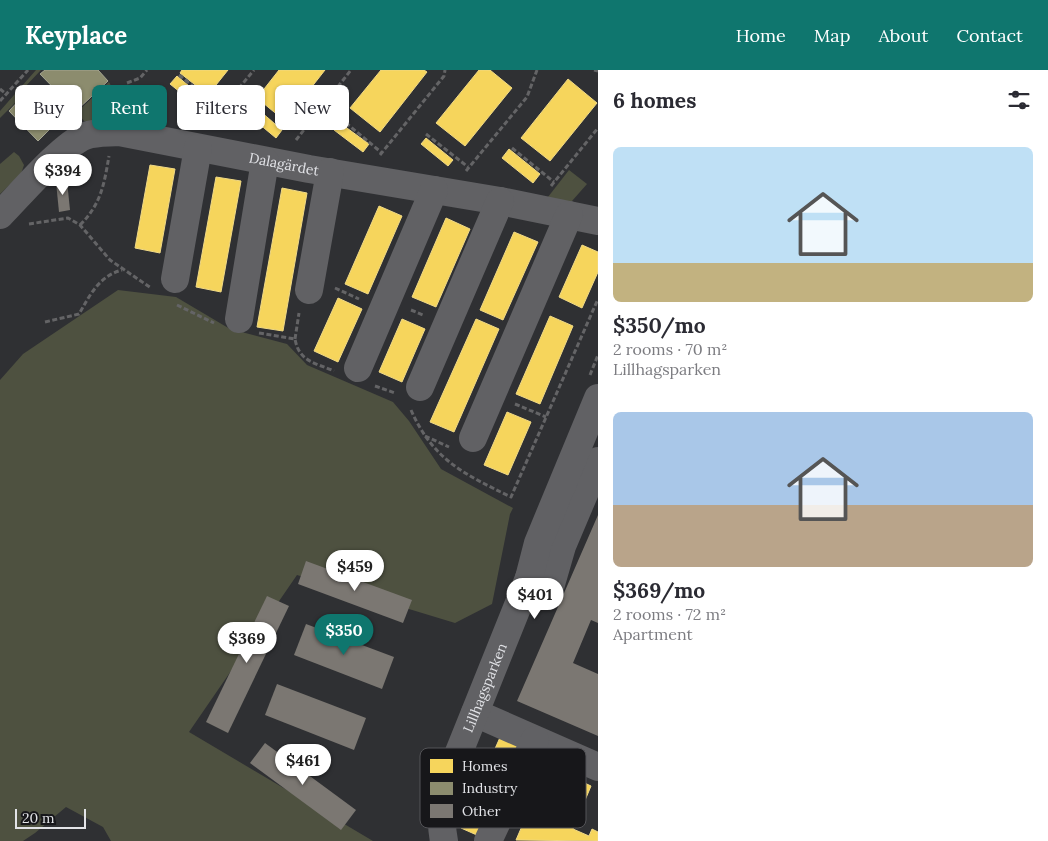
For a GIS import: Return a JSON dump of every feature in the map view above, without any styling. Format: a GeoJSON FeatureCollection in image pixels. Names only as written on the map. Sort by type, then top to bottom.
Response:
{"type":"FeatureCollection","features":[{"type":"Feature","properties":{"kind":"street","name":"Dalagärdet"},"geometry":{"type":"LineString","coordinates":[[0,215],[57,156],[83,136],[119,132],[160,139],[195,148],[500,201],[598,221]]}},
{"type":"Feature","properties":{"kind":"street"},"geometry":{"type":"LineString","coordinates":[[167,290],[195,148]]}},
{"type":"Feature","properties":{"kind":"street"},"geometry":{"type":"LineString","coordinates":[[238,325],[272,162]]}},
{"type":"Feature","properties":{"kind":"street"},"geometry":{"type":"LineString","coordinates":[[310,286],[330,172]]}},
{"type":"Feature","properties":{"kind":"street"},"geometry":{"type":"LineString","coordinates":[[355,375],[385,305],[441,192]]}},
{"type":"Feature","properties":{"kind":"street"},"geometry":{"type":"LineString","coordinates":[[410,397],[447,324],[500,201]]}},
{"type":"Feature","properties":{"kind":"street"},"geometry":{"type":"LineString","coordinates":[[464,444],[492,394],[569,216]]}},
{"type":"Feature","properties":{"kind":"street","name":"Lillhagsparken"},"geometry":{"type":"LineString","coordinates":[[460,748],[529,578],[538,543],[598,398]]}},
{"type":"Feature","properties":{"kind":"street"},"geometry":{"type":"LineString","coordinates":[[529,578],[551,584],[562,546],[598,461]]}},
{"type":"Feature","properties":{"kind":"street"},"geometry":{"type":"LineString","coordinates":[[475,712],[554,748]]}},
{"type":"Feature","properties":{"kind":"street"},"geometry":{"type":"LineString","coordinates":[[531,748],[535,740]]}},
{"type":"Feature","properties":{"kind":"street"},"geometry":{"type":"LineString","coordinates":[[586,762],[598,767]]}},
{"type":"Feature","properties":{"kind":"street","name":"Lillhagsparken"},"geometry":{"type":"LineString","coordinates":[[443,828],[444,841]]}},
{"type":"Feature","properties":{"kind":"street"},"geometry":{"type":"LineString","coordinates":[[488,841],[494,828]]}},
{"type":"Feature","properties":{"kind":"path"},"geometry":{"type":"LineString","coordinates":[[0,101],[28,70]]}},
{"type":"Feature","properties":{"kind":"path"},"geometry":{"type":"LineString","coordinates":[[127,83],[140,78],[148,70]]}},
{"type":"Feature","properties":{"kind":"path"},"geometry":{"type":"LineString","coordinates":[[241,85],[254,70]]}},
{"type":"Feature","properties":{"kind":"path"},"geometry":{"type":"LineString","coordinates":[[272,162],[351,70]]}},
{"type":"Feature","properties":{"kind":"path"},"geometry":{"type":"LineString","coordinates":[[363,178],[444,76],[445,70]]}},
{"type":"Feature","properties":{"kind":"path"},"geometry":{"type":"LineString","coordinates":[[441,192],[468,167],[527,97],[537,70]]}},
{"type":"Feature","properties":{"kind":"path"},"geometry":{"type":"LineString","coordinates":[[594,70],[598,71]]}},
{"type":"Feature","properties":{"kind":"path"},"geometry":{"type":"LineString","coordinates":[[179,75],[192,85]]}},
{"type":"Feature","properties":{"kind":"path"},"geometry":{"type":"LineString","coordinates":[[0,89],[6,93]]}},
{"type":"Feature","properties":{"kind":"path"},"geometry":{"type":"LineString","coordinates":[[349,125],[382,152]]}},
{"type":"Feature","properties":{"kind":"path"},"geometry":{"type":"LineString","coordinates":[[534,209],[598,128]]}},
{"type":"Feature","properties":{"kind":"path"},"geometry":{"type":"LineString","coordinates":[[195,148],[207,130]]}},
{"type":"Feature","properties":{"kind":"path"},"geometry":{"type":"LineString","coordinates":[[80,225],[96,205],[101,194],[105,182],[113,132]]}},
{"type":"Feature","properties":{"kind":"path"},"geometry":{"type":"LineString","coordinates":[[426,134],[468,167]]}},
{"type":"Feature","properties":{"kind":"path"},"geometry":{"type":"LineString","coordinates":[[512,148],[554,182]]}},
{"type":"Feature","properties":{"kind":"path"},"geometry":{"type":"LineString","coordinates":[[26,225],[68,218],[80,225],[110,260],[123,270],[238,325],[295,339]]}},
{"type":"Feature","properties":{"kind":"path"},"geometry":{"type":"LineString","coordinates":[[45,322],[79,314],[100,281],[112,272],[123,270]]}},
{"type":"Feature","properties":{"kind":"path"},"geometry":{"type":"LineString","coordinates":[[310,286],[335,288],[447,324]]}},
{"type":"Feature","properties":{"kind":"path"},"geometry":{"type":"LineString","coordinates":[[297,328],[296,347],[301,356],[410,397],[424,436],[446,460],[468,476],[511,497],[598,299]]}},
{"type":"Feature","properties":{"kind":"path"},"geometry":{"type":"LineString","coordinates":[[492,394],[546,417]]}},
{"type":"Feature","properties":{"kind":"path"},"geometry":{"type":"LineString","coordinates":[[424,436],[464,444]]}},
{"type":"Feature","properties":{"kind":"green space"},"geometry":{"type":"Polygon","coordinates":[[[36,70],[41,70],[27,85],[23,85],[36,70]]]}},
{"type":"Feature","properties":{"kind":"green space"},"geometry":{"type":"Polygon","coordinates":[[[15,94],[15,103],[0,118],[0,111],[15,94]]]}},
{"type":"Feature","properties":{"kind":"green space"},"geometry":{"type":"Polygon","coordinates":[[[92,98],[92,121],[84,121],[82,118],[82,107],[92,98]]]}},
{"type":"Feature","properties":{"kind":"green space"},"geometry":{"type":"Polygon","coordinates":[[[14,152],[19,156],[24,165],[21,174],[0,194],[0,164],[14,152]]]}},
{"type":"Feature","properties":{"kind":"green space"},"geometry":{"type":"Polygon","coordinates":[[[569,170],[587,184],[572,201],[567,203],[548,197],[569,170]]]}},
{"type":"Feature","properties":{"kind":"green space"},"geometry":{"type":"Polygon","coordinates":[[[118,290],[176,297],[230,329],[287,344],[307,365],[393,402],[409,421],[441,469],[513,508],[510,514],[492,604],[455,623],[297,575],[189,732],[373,841],[111,841],[103,827],[66,807],[23,841],[0,841],[0,380],[23,354],[118,290]]]}},
{"type":"Feature","properties":{"kind":"building: Homes"},"geometry":{"type":"Polygon","coordinates":[[[182,70],[228,70],[216,85],[195,85],[180,73],[182,70]]]}},
{"type":"Feature","properties":{"kind":"building: Homes"},"geometry":{"type":"Polygon","coordinates":[[[279,70],[325,70],[313,85],[275,85],[275,113],[265,105],[265,88],[279,70]]]}},
{"type":"Feature","properties":{"kind":"building: Homes"},"geometry":{"type":"Polygon","coordinates":[[[381,70],[424,70],[427,72],[380,132],[350,108],[381,70]]]}},
{"type":"Feature","properties":{"kind":"building: Homes"},"geometry":{"type":"Polygon","coordinates":[[[479,70],[490,70],[512,88],[465,146],[436,123],[479,70]]]}},
{"type":"Feature","properties":{"kind":"building: Homes"},"geometry":{"type":"Polygon","coordinates":[[[177,76],[188,85],[177,85],[177,90],[170,84],[177,76]]]}},
{"type":"Feature","properties":{"kind":"building: Homes"},"geometry":{"type":"Polygon","coordinates":[[[568,79],[597,103],[550,161],[521,138],[568,79]]]}},
{"type":"Feature","properties":{"kind":"building: Homes"},"geometry":{"type":"Polygon","coordinates":[[[265,115],[275,124],[275,130],[282,130],[276,138],[265,129],[265,115]]]}},
{"type":"Feature","properties":{"kind":"building: Homes"},"geometry":{"type":"Polygon","coordinates":[[[334,130],[349,130],[369,144],[363,152],[334,130]]]}},
{"type":"Feature","properties":{"kind":"building: Homes"},"geometry":{"type":"Polygon","coordinates":[[[426,138],[453,160],[448,166],[421,144],[426,138]]]}},
{"type":"Feature","properties":{"kind":"building: Homes"},"geometry":{"type":"Polygon","coordinates":[[[509,149],[540,174],[533,183],[502,158],[509,149]]]}},
{"type":"Feature","properties":{"kind":"building: Homes"},"geometry":{"type":"Polygon","coordinates":[[[150,165],[175,169],[160,253],[135,248],[150,165]]]}},
{"type":"Feature","properties":{"kind":"building: Homes"},"geometry":{"type":"Polygon","coordinates":[[[216,177],[241,181],[221,292],[196,287],[216,177]]]}},
{"type":"Feature","properties":{"kind":"building: Homes"},"geometry":{"type":"Polygon","coordinates":[[[282,188],[307,193],[283,331],[257,327],[282,188]]]}},
{"type":"Feature","properties":{"kind":"building: Homes"},"geometry":{"type":"Polygon","coordinates":[[[379,206],[402,216],[368,294],[345,284],[379,206]]]}},
{"type":"Feature","properties":{"kind":"building: Homes"},"geometry":{"type":"Polygon","coordinates":[[[446,218],[470,229],[436,307],[412,297],[446,218]]]}},
{"type":"Feature","properties":{"kind":"building: Homes"},"geometry":{"type":"Polygon","coordinates":[[[514,232],[538,242],[503,320],[480,310],[514,232]]]}},
{"type":"Feature","properties":{"kind":"building: Homes"},"geometry":{"type":"Polygon","coordinates":[[[582,245],[598,252],[598,272],[582,308],[559,297],[582,245]]]}},
{"type":"Feature","properties":{"kind":"building: Homes"},"geometry":{"type":"Polygon","coordinates":[[[338,298],[362,309],[338,362],[314,351],[338,298]]]}},
{"type":"Feature","properties":{"kind":"building: Homes"},"geometry":{"type":"Polygon","coordinates":[[[550,316],[573,326],[540,404],[516,394],[550,316]]]}},
{"type":"Feature","properties":{"kind":"building: Homes"},"geometry":{"type":"Polygon","coordinates":[[[402,319],[425,329],[402,382],[379,372],[402,319]]]}},
{"type":"Feature","properties":{"kind":"building: Homes"},"geometry":{"type":"Polygon","coordinates":[[[476,319],[499,329],[454,432],[430,422],[476,319]]]}},
{"type":"Feature","properties":{"kind":"building: Homes"},"geometry":{"type":"Polygon","coordinates":[[[507,412],[531,422],[508,475],[484,465],[507,412]]]}},
{"type":"Feature","properties":{"kind":"building: Homes"},"geometry":{"type":"Polygon","coordinates":[[[502,733],[524,742],[521,748],[495,748],[502,733]]]}},
{"type":"Feature","properties":{"kind":"building: Homes"},"geometry":{"type":"Polygon","coordinates":[[[586,784],[591,786],[586,798],[586,784]]]}},
{"type":"Feature","properties":{"kind":"building: Homes"},"geometry":{"type":"Polygon","coordinates":[[[461,828],[483,828],[479,836],[461,828]]]}},
{"type":"Feature","properties":{"kind":"building: Homes"},"geometry":{"type":"Polygon","coordinates":[[[521,828],[573,828],[589,836],[592,829],[598,832],[598,841],[516,840],[521,828]]]}},
{"type":"Feature","properties":{"kind":"building: Industry"},"geometry":{"type":"Polygon","coordinates":[[[45,70],[98,70],[108,81],[104,85],[92,85],[92,96],[82,105],[82,85],[51,85],[40,74],[45,70]]]}},
{"type":"Feature","properties":{"kind":"building: Industry"},"geometry":{"type":"Polygon","coordinates":[[[15,105],[15,117],[9,111],[15,105]]]}},
{"type":"Feature","properties":{"kind":"building: Industry"},"geometry":{"type":"Polygon","coordinates":[[[27,130],[49,130],[38,141],[27,130]]]}},
{"type":"Feature","properties":{"kind":"building: Other"},"geometry":{"type":"Polygon","coordinates":[[[67,181],[70,210],[59,212],[56,182],[67,181]]]}},
{"type":"Feature","properties":{"kind":"building: Other"},"geometry":{"type":"Polygon","coordinates":[[[598,515],[598,623],[591,620],[573,663],[598,674],[598,736],[517,701],[598,515]]]}},
{"type":"Feature","properties":{"kind":"building: Other"},"geometry":{"type":"Polygon","coordinates":[[[306,561],[412,600],[403,623],[298,584],[306,561]]]}},
{"type":"Feature","properties":{"kind":"building: Other"},"geometry":{"type":"Polygon","coordinates":[[[267,596],[289,606],[228,733],[206,722],[267,596]]]}},
{"type":"Feature","properties":{"kind":"building: Other"},"geometry":{"type":"Polygon","coordinates":[[[306,624],[394,657],[382,689],[294,655],[306,624]]]}},
{"type":"Feature","properties":{"kind":"building: Other"},"geometry":{"type":"Polygon","coordinates":[[[277,684],[366,718],[354,750],[265,715],[277,684]]]}},
{"type":"Feature","properties":{"kind":"building: Other"},"geometry":{"type":"Polygon","coordinates":[[[265,743],[356,810],[341,830],[250,763],[265,743]]]}}]}
